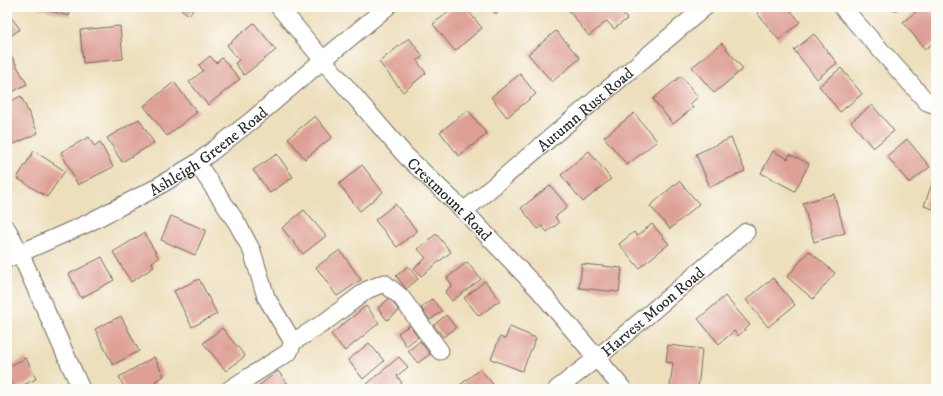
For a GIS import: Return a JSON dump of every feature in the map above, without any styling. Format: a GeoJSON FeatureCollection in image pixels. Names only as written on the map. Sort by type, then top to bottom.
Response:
{"type":"FeatureCollection","features":[{"type":"Feature","properties":{"kind":"street","name":"Crestmount Road"},"geometry":{"type":"LineString","coordinates":[[279,7],[405,155],[464,211],[539,290],[623,389]]}},
{"type":"Feature","properties":{"kind":"street","name":"Ashleigh Greene Road"},"geometry":{"type":"LineString","coordinates":[[13,256],[86,224],[152,190],[197,163],[251,121],[387,7]]}},
{"type":"Feature","properties":{"kind":"street","name":"Autumn Rust Road"},"geometry":{"type":"LineString","coordinates":[[464,211],[705,7]]}},
{"type":"Feature","properties":{"kind":"street"},"geometry":{"type":"LineString","coordinates":[[842,7],[927,102],[936,106]]}},
{"type":"Feature","properties":{"kind":"street"},"geometry":{"type":"LineString","coordinates":[[197,163],[240,228],[252,251],[266,297],[293,342]]}},
{"type":"Feature","properties":{"kind":"street"},"geometry":{"type":"LineString","coordinates":[[7,229],[13,256],[81,389]]}},
{"type":"Feature","properties":{"kind":"street","name":"Harvest Moon Road"},"geometry":{"type":"LineString","coordinates":[[557,389],[597,358],[746,232]]}},
{"type":"Feature","properties":{"kind":"street"},"geometry":{"type":"LineString","coordinates":[[230,389],[288,352],[293,342],[325,322],[367,290],[384,283],[400,297],[440,351]]}},
{"type":"Feature","properties":{"kind":"building"},"geometry":{"type":"Polygon","coordinates":[[[34,7],[71,7],[69,16],[34,7]]]}},
{"type":"Feature","properties":{"kind":"building"},"geometry":{"type":"Polygon","coordinates":[[[178,7],[195,7],[189,15],[178,7]]]}},
{"type":"Feature","properties":{"kind":"building"},"geometry":{"type":"Polygon","coordinates":[[[455,7],[465,7],[482,28],[455,51],[433,24],[455,7]]]}},
{"type":"Feature","properties":{"kind":"building"},"geometry":{"type":"Polygon","coordinates":[[[491,7],[505,7],[496,14],[491,7]]]}},
{"type":"Feature","properties":{"kind":"building"},"geometry":{"type":"Polygon","coordinates":[[[573,7],[617,7],[627,19],[614,29],[607,21],[589,36],[569,11],[573,7]]]}},
{"type":"Feature","properties":{"kind":"building"},"geometry":{"type":"Polygon","coordinates":[[[764,7],[788,7],[800,22],[779,40],[757,13],[764,7]]]}},
{"type":"Feature","properties":{"kind":"building"},"geometry":{"type":"Polygon","coordinates":[[[890,7],[900,7],[894,12],[890,7]]]}},
{"type":"Feature","properties":{"kind":"building"},"geometry":{"type":"Polygon","coordinates":[[[922,7],[927,7],[936,18],[936,41],[925,49],[903,22],[922,7]]]}},
{"type":"Feature","properties":{"kind":"building"},"geometry":{"type":"Polygon","coordinates":[[[7,12],[20,29],[7,39],[7,12]]]}},
{"type":"Feature","properties":{"kind":"building"},"geometry":{"type":"Polygon","coordinates":[[[254,23],[276,50],[244,75],[235,63],[239,60],[227,45],[254,23]]]}},
{"type":"Feature","properties":{"kind":"building"},"geometry":{"type":"Polygon","coordinates":[[[120,26],[123,59],[83,63],[80,30],[120,26]]]}},
{"type":"Feature","properties":{"kind":"building"},"geometry":{"type":"Polygon","coordinates":[[[556,31],[580,58],[552,82],[528,54],[556,31]]]}},
{"type":"Feature","properties":{"kind":"building"},"geometry":{"type":"Polygon","coordinates":[[[814,34],[837,63],[817,79],[794,50],[814,34]]]}},
{"type":"Feature","properties":{"kind":"building"},"geometry":{"type":"Polygon","coordinates":[[[409,38],[423,56],[417,61],[426,73],[403,92],[379,62],[409,38]]]}},
{"type":"Feature","properties":{"kind":"building"},"geometry":{"type":"Polygon","coordinates":[[[722,43],[743,69],[714,93],[692,67],[722,43]]]}},
{"type":"Feature","properties":{"kind":"building"},"geometry":{"type":"Polygon","coordinates":[[[7,50],[27,84],[7,95],[7,50]]]}},
{"type":"Feature","properties":{"kind":"building"},"geometry":{"type":"Polygon","coordinates":[[[210,56],[216,63],[222,58],[240,79],[208,105],[189,82],[203,71],[199,65],[210,56]]]}},
{"type":"Feature","properties":{"kind":"building"},"geometry":{"type":"Polygon","coordinates":[[[841,68],[862,94],[840,112],[819,86],[841,68]]]}},
{"type":"Feature","properties":{"kind":"building"},"geometry":{"type":"Polygon","coordinates":[[[520,74],[536,94],[507,117],[491,97],[520,74]]]}},
{"type":"Feature","properties":{"kind":"building"},"geometry":{"type":"Polygon","coordinates":[[[681,76],[698,97],[690,104],[693,108],[673,124],[653,99],[681,76]]]}},
{"type":"Feature","properties":{"kind":"building"},"geometry":{"type":"Polygon","coordinates":[[[174,82],[197,112],[167,136],[144,106],[174,82]]]}},
{"type":"Feature","properties":{"kind":"building"},"geometry":{"type":"Polygon","coordinates":[[[21,96],[38,133],[14,144],[7,129],[7,103],[21,96]]]}},
{"type":"Feature","properties":{"kind":"building"},"geometry":{"type":"Polygon","coordinates":[[[872,105],[894,131],[873,148],[851,122],[872,105]]]}},
{"type":"Feature","properties":{"kind":"building"},"geometry":{"type":"Polygon","coordinates":[[[468,110],[487,134],[459,156],[440,132],[468,110]]]}},
{"type":"Feature","properties":{"kind":"building"},"geometry":{"type":"Polygon","coordinates":[[[634,113],[657,141],[627,165],[604,137],[634,113]]]}},
{"type":"Feature","properties":{"kind":"building"},"geometry":{"type":"Polygon","coordinates":[[[315,116],[332,137],[305,159],[288,138],[315,116]]]}},
{"type":"Feature","properties":{"kind":"building"},"geometry":{"type":"Polygon","coordinates":[[[139,119],[154,143],[122,162],[107,138],[139,119]]]}},
{"type":"Feature","properties":{"kind":"building"},"geometry":{"type":"Polygon","coordinates":[[[89,137],[94,146],[100,142],[113,167],[78,185],[61,152],[89,137]]]}},
{"type":"Feature","properties":{"kind":"building"},"geometry":{"type":"Polygon","coordinates":[[[731,138],[745,171],[710,187],[696,154],[731,138]]]}},
{"type":"Feature","properties":{"kind":"building"},"geometry":{"type":"Polygon","coordinates":[[[907,139],[930,167],[909,183],[887,156],[907,139]]]}},
{"type":"Feature","properties":{"kind":"building"},"geometry":{"type":"Polygon","coordinates":[[[34,151],[65,171],[47,197],[17,178],[34,151]]]}},
{"type":"Feature","properties":{"kind":"building"},"geometry":{"type":"Polygon","coordinates":[[[589,151],[611,179],[583,202],[561,175],[589,151]]]}},
{"type":"Feature","properties":{"kind":"building"},"geometry":{"type":"Polygon","coordinates":[[[773,151],[788,159],[790,154],[809,164],[795,191],[761,173],[773,151]]]}},
{"type":"Feature","properties":{"kind":"building"},"geometry":{"type":"Polygon","coordinates":[[[277,154],[293,177],[270,193],[253,170],[277,154]]]}},
{"type":"Feature","properties":{"kind":"building"},"geometry":{"type":"Polygon","coordinates":[[[362,165],[383,192],[360,211],[339,184],[362,165]]]}},
{"type":"Feature","properties":{"kind":"building"},"geometry":{"type":"Polygon","coordinates":[[[679,181],[699,204],[670,229],[650,206],[679,181]]]}},
{"type":"Feature","properties":{"kind":"building"},"geometry":{"type":"Polygon","coordinates":[[[933,181],[936,182],[936,210],[924,206],[933,181]]]}},
{"type":"Feature","properties":{"kind":"building"},"geometry":{"type":"Polygon","coordinates":[[[550,185],[568,207],[555,217],[559,223],[547,232],[542,226],[538,229],[521,208],[550,185]]]}},
{"type":"Feature","properties":{"kind":"building"},"geometry":{"type":"Polygon","coordinates":[[[834,194],[845,233],[814,242],[803,203],[834,194]]]}},
{"type":"Feature","properties":{"kind":"building"},"geometry":{"type":"Polygon","coordinates":[[[395,204],[417,231],[397,247],[375,220],[395,204]]]}},
{"type":"Feature","properties":{"kind":"building"},"geometry":{"type":"Polygon","coordinates":[[[304,210],[326,236],[303,254],[282,228],[304,210]]]}},
{"type":"Feature","properties":{"kind":"building"},"geometry":{"type":"Polygon","coordinates":[[[171,216],[206,230],[195,255],[161,240],[171,216]]]}},
{"type":"Feature","properties":{"kind":"building"},"geometry":{"type":"Polygon","coordinates":[[[652,224],[669,244],[639,268],[619,244],[634,232],[637,236],[652,224]]]}},
{"type":"Feature","properties":{"kind":"building"},"geometry":{"type":"Polygon","coordinates":[[[144,233],[159,258],[152,262],[154,267],[131,282],[113,252],[144,233]]]}},
{"type":"Feature","properties":{"kind":"building"},"geometry":{"type":"Polygon","coordinates":[[[436,234],[451,252],[421,276],[414,268],[426,258],[418,249],[436,234]]]}},
{"type":"Feature","properties":{"kind":"building"},"geometry":{"type":"Polygon","coordinates":[[[340,250],[361,280],[337,296],[316,267],[340,250]]]}},
{"type":"Feature","properties":{"kind":"building"},"geometry":{"type":"Polygon","coordinates":[[[809,251],[835,273],[813,299],[787,277],[809,251]]]}},
{"type":"Feature","properties":{"kind":"building"},"geometry":{"type":"Polygon","coordinates":[[[102,257],[114,280],[81,298],[69,274],[102,257]]]}},
{"type":"Feature","properties":{"kind":"building"},"geometry":{"type":"Polygon","coordinates":[[[467,262],[481,279],[452,301],[445,292],[452,285],[447,278],[467,262]]]}},
{"type":"Feature","properties":{"kind":"building"},"geometry":{"type":"Polygon","coordinates":[[[582,264],[622,268],[619,292],[579,288],[582,264]]]}},
{"type":"Feature","properties":{"kind":"building"},"geometry":{"type":"Polygon","coordinates":[[[408,266],[418,279],[406,289],[396,276],[408,266]]]}},
{"type":"Feature","properties":{"kind":"building"},"geometry":{"type":"Polygon","coordinates":[[[773,278],[795,305],[768,327],[746,300],[773,278]]]}},
{"type":"Feature","properties":{"kind":"building"},"geometry":{"type":"Polygon","coordinates":[[[199,279],[217,314],[192,327],[174,291],[199,279]]]}},
{"type":"Feature","properties":{"kind":"building"},"geometry":{"type":"Polygon","coordinates":[[[485,281],[500,300],[479,316],[464,298],[485,281]]]}},
{"type":"Feature","properties":{"kind":"building"},"geometry":{"type":"Polygon","coordinates":[[[725,296],[750,325],[738,336],[734,331],[719,344],[698,319],[725,296]]]}},
{"type":"Feature","properties":{"kind":"building"},"geometry":{"type":"Polygon","coordinates":[[[390,298],[399,311],[387,320],[378,308],[390,298]]]}},
{"type":"Feature","properties":{"kind":"building"},"geometry":{"type":"Polygon","coordinates":[[[432,299],[442,311],[430,320],[421,308],[432,299]]]}},
{"type":"Feature","properties":{"kind":"building"},"geometry":{"type":"Polygon","coordinates":[[[366,306],[379,323],[345,351],[331,334],[366,306]]]}},
{"type":"Feature","properties":{"kind":"building"},"geometry":{"type":"Polygon","coordinates":[[[446,315],[456,328],[443,337],[434,325],[446,315]]]}},
{"type":"Feature","properties":{"kind":"building"},"geometry":{"type":"Polygon","coordinates":[[[121,316],[139,351],[113,365],[95,329],[121,316]]]}},
{"type":"Feature","properties":{"kind":"building"},"geometry":{"type":"Polygon","coordinates":[[[410,325],[418,337],[406,346],[398,333],[410,325]]]}},
{"type":"Feature","properties":{"kind":"building"},"geometry":{"type":"Polygon","coordinates":[[[510,327],[536,338],[522,371],[491,359],[500,337],[505,339],[510,327]]]}},
{"type":"Feature","properties":{"kind":"building"},"geometry":{"type":"Polygon","coordinates":[[[222,328],[245,356],[226,371],[203,343],[222,328]]]}},
{"type":"Feature","properties":{"kind":"building"},"geometry":{"type":"Polygon","coordinates":[[[420,341],[430,354],[418,363],[408,351],[420,341]]]}},
{"type":"Feature","properties":{"kind":"building"},"geometry":{"type":"Polygon","coordinates":[[[369,343],[384,361],[363,379],[348,360],[369,343]]]}},
{"type":"Feature","properties":{"kind":"building"},"geometry":{"type":"Polygon","coordinates":[[[668,345],[702,349],[698,389],[670,387],[673,363],[666,362],[668,345]]]}},
{"type":"Feature","properties":{"kind":"building"},"geometry":{"type":"Polygon","coordinates":[[[154,357],[164,376],[155,381],[160,389],[125,389],[119,377],[154,357]]]}},
{"type":"Feature","properties":{"kind":"building"},"geometry":{"type":"Polygon","coordinates":[[[399,357],[408,367],[397,376],[402,383],[394,389],[371,389],[367,384],[399,357]]]}},
{"type":"Feature","properties":{"kind":"building"},"geometry":{"type":"Polygon","coordinates":[[[26,358],[36,379],[15,389],[7,373],[7,367],[26,358]]]}},
{"type":"Feature","properties":{"kind":"building"},"geometry":{"type":"Polygon","coordinates":[[[480,369],[497,389],[455,389],[480,369]]]}},
{"type":"Feature","properties":{"kind":"building"},"geometry":{"type":"Polygon","coordinates":[[[278,371],[291,388],[290,389],[259,389],[257,387],[278,371]]]}}]}
